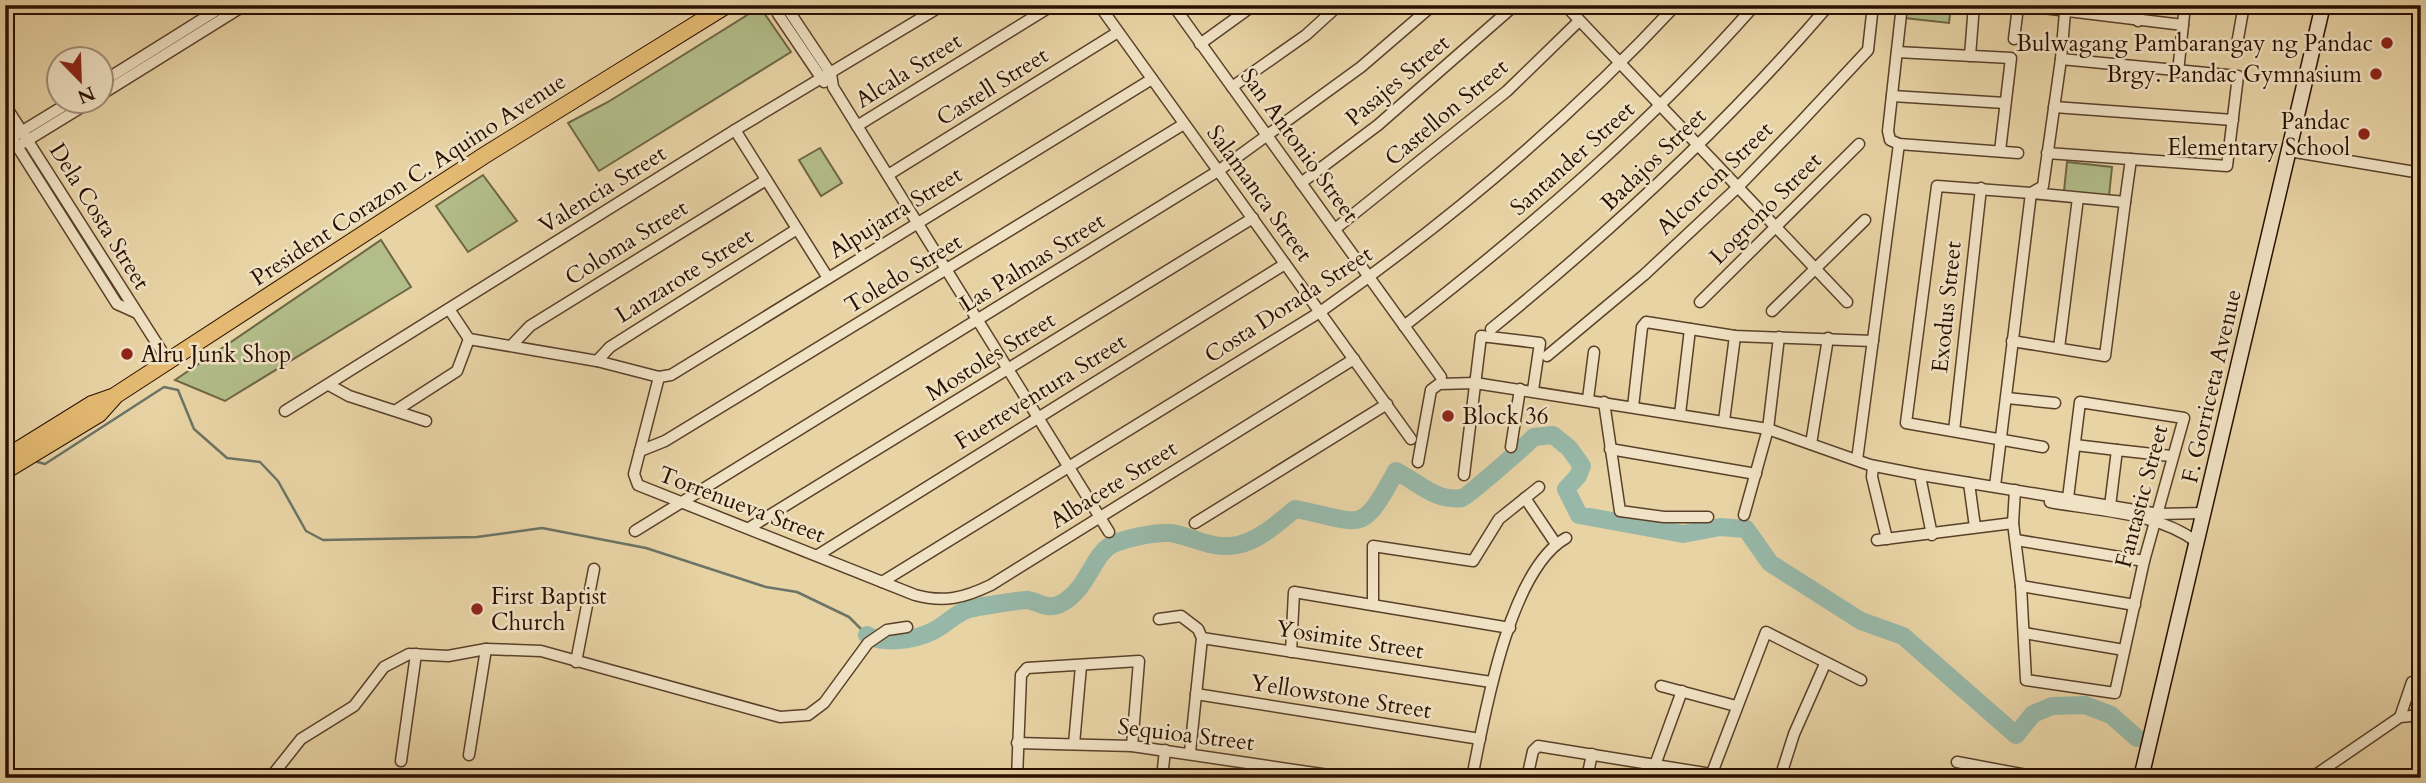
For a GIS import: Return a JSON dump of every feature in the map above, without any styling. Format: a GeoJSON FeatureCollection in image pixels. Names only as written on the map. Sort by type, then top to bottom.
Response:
{"type":"FeatureCollection","features":[{"type":"Feature","properties":{"kind":"main road","name":"President Corazon C. Aquino Avenue"},"geometry":{"type":"LineString","coordinates":[[9,462],[33,454],[116,395],[706,11],[727,5]]}},
{"type":"Feature","properties":{"kind":"main road","name":"F. Gorriceta Avenue"},"geometry":{"type":"LineString","coordinates":[[2141,778],[2323,5]]}},
{"type":"Feature","properties":{"kind":"main road","name":"President Corazon C. Aquino Avenue"},"geometry":{"type":"LineString","coordinates":[[9,462],[96,409]]}},
{"type":"Feature","properties":{"kind":"street"},"geometry":{"type":"LineString","coordinates":[[116,73],[225,5]]}},
{"type":"Feature","properties":{"kind":"street"},"geometry":{"type":"LineString","coordinates":[[116,85],[245,5]]}},
{"type":"Feature","properties":{"kind":"street"},"geometry":{"type":"LineString","coordinates":[[778,5],[778,14],[820,80],[833,87]]}},
{"type":"Feature","properties":{"kind":"street"},"geometry":{"type":"LineString","coordinates":[[785,5],[831,74],[833,87],[1109,532]]}},
{"type":"Feature","properties":{"kind":"street","name":"Valencia Street"},"geometry":{"type":"LineString","coordinates":[[285,411],[735,130],[943,5]]}},
{"type":"Feature","properties":{"kind":"street","name":"Alcala Street"},"geometry":{"type":"LineString","coordinates":[[857,126],[1053,5]]}},
{"type":"Feature","properties":{"kind":"street","name":"Salamanca Street"},"geometry":{"type":"LineString","coordinates":[[1098,5],[1411,439]]}},
{"type":"Feature","properties":{"kind":"street","name":"San Antonio Street"},"geometry":{"type":"LineString","coordinates":[[1173,5],[1441,377]]}},
{"type":"Feature","properties":{"kind":"street"},"geometry":{"type":"LineString","coordinates":[[1200,44],[1254,5]]}},
{"type":"Feature","properties":{"kind":"street"},"geometry":{"type":"LineString","coordinates":[[1232,87],[1306,36],[1339,5]]}},
{"type":"Feature","properties":{"kind":"street","name":"Las Palmas Street"},"geometry":{"type":"LineString","coordinates":[[635,531],[1218,171],[1361,67],[1433,5]]}},
{"type":"Feature","properties":{"kind":"street","name":"Pasajes Street"},"geometry":{"type":"LineString","coordinates":[[1301,183],[1388,117],[1515,5]]}},
{"type":"Feature","properties":{"kind":"street"},"geometry":{"type":"LineString","coordinates":[[1565,5],[1847,302]]}},
{"type":"Feature","properties":{"kind":"street","name":"Costa Dorada Street"},"geometry":{"type":"LineString","coordinates":[[882,583],[1320,312],[1369,278],[1502,174],[1620,65],[1676,5]]}},
{"type":"Feature","properties":{"kind":"street","name":"Santander Street"},"geometry":{"type":"LineString","coordinates":[[1404,326],[1570,192],[1660,106],[1755,5]]}},
{"type":"Feature","properties":{"kind":"street","name":"Badajos Street"},"geometry":{"type":"LineString","coordinates":[[1491,329],[1589,249],[1699,146],[1829,5]]}},
{"type":"Feature","properties":{"kind":"street","name":"Alcorcon Street"},"geometry":{"type":"LineString","coordinates":[[1547,356],[1644,275],[1738,187],[1868,50],[1873,5]]}},
{"type":"Feature","properties":{"kind":"street"},"geometry":{"type":"LineString","coordinates":[[1902,5],[1888,136],[1899,144],[2018,153]]}},
{"type":"Feature","properties":{"kind":"street"},"geometry":{"type":"LineString","coordinates":[[1970,56],[1974,5]]}},
{"type":"Feature","properties":{"kind":"street"},"geometry":{"type":"LineString","coordinates":[[2138,21],[2140,5]]}},
{"type":"Feature","properties":{"kind":"street"},"geometry":{"type":"LineString","coordinates":[[2178,72],[2185,5]]}},
{"type":"Feature","properties":{"kind":"street"},"geometry":{"type":"LineString","coordinates":[[2237,44],[2244,5]]}},
{"type":"Feature","properties":{"kind":"street"},"geometry":{"type":"LineString","coordinates":[[2014,39],[2018,6],[2064,12],[2091,10],[2138,21],[2183,25]]}},
{"type":"Feature","properties":{"kind":"street"},"geometry":{"type":"LineString","coordinates":[[2031,193],[2043,186],[2061,59],[2064,12]]}},
{"type":"Feature","properties":{"kind":"street","name":"Castellon Street"},"geometry":{"type":"LineString","coordinates":[[1335,229],[1507,91],[1580,21]]}},
{"type":"Feature","properties":{"kind":"street","name":"Castell Street"},"geometry":{"type":"LineString","coordinates":[[888,176],[1118,33]]}},
{"type":"Feature","properties":{"kind":"street"},"geometry":{"type":"LineString","coordinates":[[1897,52],[2011,58],[2000,151]]}},
{"type":"Feature","properties":{"kind":"street"},"geometry":{"type":"LineString","coordinates":[[2047,153],[2227,166],[2238,76],[2061,59]]}},
{"type":"Feature","properties":{"kind":"street","name":"Alpujarra Street"},"geometry":{"type":"LineString","coordinates":[[659,376],[675,373],[1152,79]]}},
{"type":"Feature","properties":{"kind":"street"},"geometry":{"type":"LineString","coordinates":[[1892,96],[2005,103]]}},
{"type":"Feature","properties":{"kind":"street","name":"Dela Costa Street"},"geometry":{"type":"LineString","coordinates":[[5,105],[20,139],[117,304],[137,313],[168,361]]}},
{"type":"Feature","properties":{"kind":"street"},"geometry":{"type":"LineString","coordinates":[[2054,107],[2233,120]]}},
{"type":"Feature","properties":{"kind":"street"},"geometry":{"type":"LineString","coordinates":[[20,139],[51,116]]}},
{"type":"Feature","properties":{"kind":"street"},"geometry":{"type":"LineString","coordinates":[[20,139],[64,116]]}},
{"type":"Feature","properties":{"kind":"street","name":"Toledo Street"},"geometry":{"type":"LineString","coordinates":[[640,451],[665,442],[1184,124]]}},
{"type":"Feature","properties":{"kind":"street","name":"Dela Costa Street"},"geometry":{"type":"LineString","coordinates":[[5,127],[20,139]]}},
{"type":"Feature","properties":{"kind":"street"},"geometry":{"type":"LineString","coordinates":[[735,130],[828,278]]}},
{"type":"Feature","properties":{"kind":"street","name":"Logrono Street"},"geometry":{"type":"LineString","coordinates":[[1700,302],[1777,229],[1859,144]]}},
{"type":"Feature","properties":{"kind":"street"},"geometry":{"type":"LineString","coordinates":[[1857,460],[1899,144]]}},
{"type":"Feature","properties":{"kind":"street"},"geometry":{"type":"LineString","coordinates":[[2290,151],[2421,173]]}},
{"type":"Feature","properties":{"kind":"street"},"geometry":{"type":"LineString","coordinates":[[2012,341],[2105,356],[2131,159]]}},
{"type":"Feature","properties":{"kind":"street","name":"Coloma Street"},"geometry":{"type":"LineString","coordinates":[[512,345],[530,326],[766,180]]}},
{"type":"Feature","properties":{"kind":"street"},"geometry":{"type":"LineString","coordinates":[[2043,447],[1906,423],[1937,186],[2125,202]]}},
{"type":"Feature","properties":{"kind":"street","name":"Exodus Street"},"geometry":{"type":"LineString","coordinates":[[1954,431],[1981,188]]}},
{"type":"Feature","properties":{"kind":"street"},"geometry":{"type":"LineString","coordinates":[[1995,486],[2031,193]]}},
{"type":"Feature","properties":{"kind":"street"},"geometry":{"type":"LineString","coordinates":[[2059,348],[2078,198]]}},
{"type":"Feature","properties":{"kind":"street","name":"Mostoles Street"},"geometry":{"type":"LineString","coordinates":[[749,528],[1252,218]]}},
{"type":"Feature","properties":{"kind":"street"},"geometry":{"type":"LineString","coordinates":[[1772,311],[1865,220]]}},
{"type":"Feature","properties":{"kind":"street","name":"Lanzarote Street"},"geometry":{"type":"LineString","coordinates":[[597,361],[610,347],[797,229]]}},
{"type":"Feature","properties":{"kind":"street","name":"Fuerteventura Street"},"geometry":{"type":"LineString","coordinates":[[818,555],[1037,416],[1285,264]]}},
{"type":"Feature","properties":{"kind":"street"},"geometry":{"type":"LineString","coordinates":[[449,309],[469,338],[597,361],[659,376]]}},
{"type":"Feature","properties":{"kind":"street"},"geometry":{"type":"LineString","coordinates":[[1633,407],[1643,324],[1735,336],[1873,341]]}},
{"type":"Feature","properties":{"kind":"street"},"geometry":{"type":"LineString","coordinates":[[1680,414],[1690,329]]}},
{"type":"Feature","properties":{"kind":"street"},"geometry":{"type":"LineString","coordinates":[[1464,475],[1481,336],[1538,342],[1541,346],[1533,390]]}},
{"type":"Feature","properties":{"kind":"street"},"geometry":{"type":"LineString","coordinates":[[1724,421],[1735,336]]}},
{"type":"Feature","properties":{"kind":"street"},"geometry":{"type":"LineString","coordinates":[[1744,514],[1768,429],[1779,337]]}},
{"type":"Feature","properties":{"kind":"street"},"geometry":{"type":"LineString","coordinates":[[398,409],[457,371],[469,338]]}},
{"type":"Feature","properties":{"kind":"street"},"geometry":{"type":"LineString","coordinates":[[1811,444],[1828,338]]}},
{"type":"Feature","properties":{"kind":"street"},"geometry":{"type":"LineString","coordinates":[[1588,399],[1594,352]]}},
{"type":"Feature","properties":{"kind":"street","name":"Albacete Street"},"geometry":{"type":"LineString","coordinates":[[882,583],[930,599],[964,597],[991,584],[1354,359]]}},
{"type":"Feature","properties":{"kind":"street","name":"Torrenueva Street"},"geometry":{"type":"LineString","coordinates":[[659,376],[634,474],[638,485],[818,555],[882,583]]}},
{"type":"Feature","properties":{"kind":"street"},"geometry":{"type":"LineString","coordinates":[[1418,462],[1431,390],[1439,384],[1475,383],[1768,429],[1857,460],[1893,476],[1970,486],[1995,486],[2014,493],[2068,498],[2110,506],[2158,518],[2197,542]]}},
{"type":"Feature","properties":{"kind":"street"},"geometry":{"type":"LineString","coordinates":[[329,385],[349,396],[398,409],[426,421]]}},
{"type":"Feature","properties":{"kind":"street"},"geometry":{"type":"LineString","coordinates":[[1511,447],[1520,389]]}},
{"type":"Feature","properties":{"kind":"street"},"geometry":{"type":"LineString","coordinates":[[2007,398],[2054,404]]}},
{"type":"Feature","properties":{"kind":"street"},"geometry":{"type":"LineString","coordinates":[[1604,402],[1623,513],[1707,517]]}},
{"type":"Feature","properties":{"kind":"street","name":"Fantastic Street"},"geometry":{"type":"LineString","coordinates":[[2024,632],[2026,680],[2115,693],[2144,561],[2158,518],[2171,456],[2183,417],[2084,402],[2079,405],[2068,498]]}},
{"type":"Feature","properties":{"kind":"street"},"geometry":{"type":"LineString","coordinates":[[1195,523],[1387,404]]}},
{"type":"Feature","properties":{"kind":"street"},"geometry":{"type":"LineString","coordinates":[[2075,445],[2171,456]]}},
{"type":"Feature","properties":{"kind":"street"},"geometry":{"type":"LineString","coordinates":[[1610,449],[1756,474]]}},
{"type":"Feature","properties":{"kind":"street"},"geometry":{"type":"LineString","coordinates":[[2110,506],[2118,450]]}},
{"type":"Feature","properties":{"kind":"street"},"geometry":{"type":"LineString","coordinates":[[1872,466],[1970,486],[2158,518],[2204,513]]}},
{"type":"Feature","properties":{"kind":"street"},"geometry":{"type":"LineString","coordinates":[[1872,466],[1882,539],[1932,535],[2012,523]]}},
{"type":"Feature","properties":{"kind":"street"},"geometry":{"type":"LineString","coordinates":[[1921,481],[1932,535]]}},
{"type":"Feature","properties":{"kind":"street"},"geometry":{"type":"LineString","coordinates":[[1373,605],[1373,546],[1473,561],[1499,519],[1539,486]]}},
{"type":"Feature","properties":{"kind":"street"},"geometry":{"type":"LineString","coordinates":[[1970,486],[1975,527]]}},
{"type":"Feature","properties":{"kind":"street"},"geometry":{"type":"LineString","coordinates":[[2014,493],[2012,523],[2016,540],[2024,632],[2124,650]]}},
{"type":"Feature","properties":{"kind":"street"},"geometry":{"type":"LineString","coordinates":[[1472,778],[1491,682],[1510,628],[1534,571],[1561,541],[1525,498]]}},
{"type":"Feature","properties":{"kind":"street"},"geometry":{"type":"LineString","coordinates":[[2016,540],[2144,561]]}},
{"type":"Feature","properties":{"kind":"street"},"geometry":{"type":"LineString","coordinates":[[576,662],[594,569]]}},
{"type":"Feature","properties":{"kind":"street"},"geometry":{"type":"LineString","coordinates":[[2021,586],[2134,605]]}},
{"type":"Feature","properties":{"kind":"street"},"geometry":{"type":"LineString","coordinates":[[1291,652],[1294,592],[1510,628]]}},
{"type":"Feature","properties":{"kind":"street"},"geometry":{"type":"LineString","coordinates":[[1159,619],[1181,616],[1198,629],[1202,638],[1190,752]]}},
{"type":"Feature","properties":{"kind":"street"},"geometry":{"type":"LineString","coordinates":[[270,778],[301,739],[354,706],[384,667],[404,655],[448,656],[486,649],[541,651],[753,710],[798,718],[817,710],[824,703],[868,643],[877,635],[907,627]]}},
{"type":"Feature","properties":{"kind":"street"},"geometry":{"type":"LineString","coordinates":[[1707,775],[1766,632],[1861,680]]}},
{"type":"Feature","properties":{"kind":"street","name":"Yosimite Street"},"geometry":{"type":"LineString","coordinates":[[1202,638],[1491,682]]}},
{"type":"Feature","properties":{"kind":"street"},"geometry":{"type":"LineString","coordinates":[[469,755],[486,649]]}},
{"type":"Feature","properties":{"kind":"street"},"geometry":{"type":"LineString","coordinates":[[401,761],[416,654]]}},
{"type":"Feature","properties":{"kind":"street"},"geometry":{"type":"LineString","coordinates":[[1017,778],[1023,669],[1135,660],[1141,663],[1132,746]]}},
{"type":"Feature","properties":{"kind":"street"},"geometry":{"type":"LineString","coordinates":[[1780,778],[1794,734],[1825,663]]}},
{"type":"Feature","properties":{"kind":"street"},"geometry":{"type":"LineString","coordinates":[[1074,744],[1081,666]]}},
{"type":"Feature","properties":{"kind":"street"},"geometry":{"type":"LineString","coordinates":[[2400,717],[2412,682]]}},
{"type":"Feature","properties":{"kind":"street"},"geometry":{"type":"LineString","coordinates":[[1661,686],[1737,706]]}},
{"type":"Feature","properties":{"kind":"street"},"geometry":{"type":"LineString","coordinates":[[1646,778],[1682,691]]}},
{"type":"Feature","properties":{"kind":"street","name":"Yellowstone Street"},"geometry":{"type":"LineString","coordinates":[[1196,694],[1480,739]]}},
{"type":"Feature","properties":{"kind":"street"},"geometry":{"type":"LineString","coordinates":[[2311,778],[2400,717],[2421,714]]}},
{"type":"Feature","properties":{"kind":"street","name":"Sequioa Street"},"geometry":{"type":"LineString","coordinates":[[1017,743],[1132,746],[1190,752],[1349,778]]}},
{"type":"Feature","properties":{"kind":"street"},"geometry":{"type":"LineString","coordinates":[[1527,778],[1536,746],[1707,775],[1754,778]]}},
{"type":"Feature","properties":{"kind":"street"},"geometry":{"type":"LineString","coordinates":[[1162,778],[1165,750]]}},
{"type":"Feature","properties":{"kind":"street"},"geometry":{"type":"LineString","coordinates":[[1587,778],[1592,754]]}},
{"type":"Feature","properties":{"kind":"street"},"geometry":{"type":"LineString","coordinates":[[1957,762],[2043,778]]}},
{"type":"Feature","properties":{"kind":"green space"},"geometry":{"type":"Polygon","coordinates":[[[1906,5],[1951,5],[1949,23],[1905,18],[1906,5]]]}},
{"type":"Feature","properties":{"kind":"green space"},"geometry":{"type":"Polygon","coordinates":[[[757,9],[764,13],[791,52],[599,171],[568,123],[608,102],[757,9]]]}},
{"type":"Feature","properties":{"kind":"green space"},"geometry":{"type":"Polygon","coordinates":[[[820,148],[842,183],[821,196],[799,160],[820,148]]]}},
{"type":"Feature","properties":{"kind":"green space"},"geometry":{"type":"Polygon","coordinates":[[[2067,162],[2112,167],[2109,196],[2064,191],[2067,162]]]}},
{"type":"Feature","properties":{"kind":"green space"},"geometry":{"type":"Polygon","coordinates":[[[483,175],[517,221],[468,252],[436,206],[483,175]]]}},
{"type":"Feature","properties":{"kind":"green space"},"geometry":{"type":"Polygon","coordinates":[[[381,240],[411,287],[225,401],[175,380],[381,240]]]}},
{"type":"Feature","properties":{"kind":"waterway"},"geometry":{"type":"LineString","coordinates":[[34,461],[45,464],[164,387],[178,390],[194,429],[227,458],[260,462],[278,481],[306,531],[323,540],[477,537],[542,528],[646,548],[766,587],[797,592],[849,617],[867,635]]}},
{"type":"Feature","properties":{"kind":"waterway"},"geometry":{"type":"LineString","coordinates":[[867,635],[891,641],[917,637],[938,628],[964,611],[998,604],[1027,600],[1048,606],[1057,605],[1079,589],[1106,549],[1133,538],[1170,533],[1218,546],[1237,545],[1253,540],[1295,509],[1358,520],[1375,507],[1396,471],[1434,494],[1462,498],[1534,437],[1553,435],[1569,448],[1582,466],[1578,476],[1566,489],[1579,515],[1683,534],[1720,527],[1746,529],[1770,563],[1861,621],[1903,636],[2016,735],[2033,714],[2052,706],[2085,705],[2111,715],[2137,738]]}},
{"type":"Feature","properties":{"kind":"place","name":"Bulwagang Pambarangay ng Pandac"},"geometry":{"type":"Point","coordinates":[2387,43]}},
{"type":"Feature","properties":{"kind":"place","name":"Brgy. Pandac Gymnasium"},"geometry":{"type":"Point","coordinates":[2376,74]}},
{"type":"Feature","properties":{"kind":"place","name":"Pandac Elementary School"},"geometry":{"type":"Point","coordinates":[2364,134]}},
{"type":"Feature","properties":{"kind":"place","name":"Alru Junk Shop"},"geometry":{"type":"Point","coordinates":[127,354]}},
{"type":"Feature","properties":{"kind":"place","name":"Block 36"},"geometry":{"type":"Point","coordinates":[1448,416]}},
{"type":"Feature","properties":{"kind":"place","name":"First Baptist Church"},"geometry":{"type":"Point","coordinates":[477,609]}}]}
